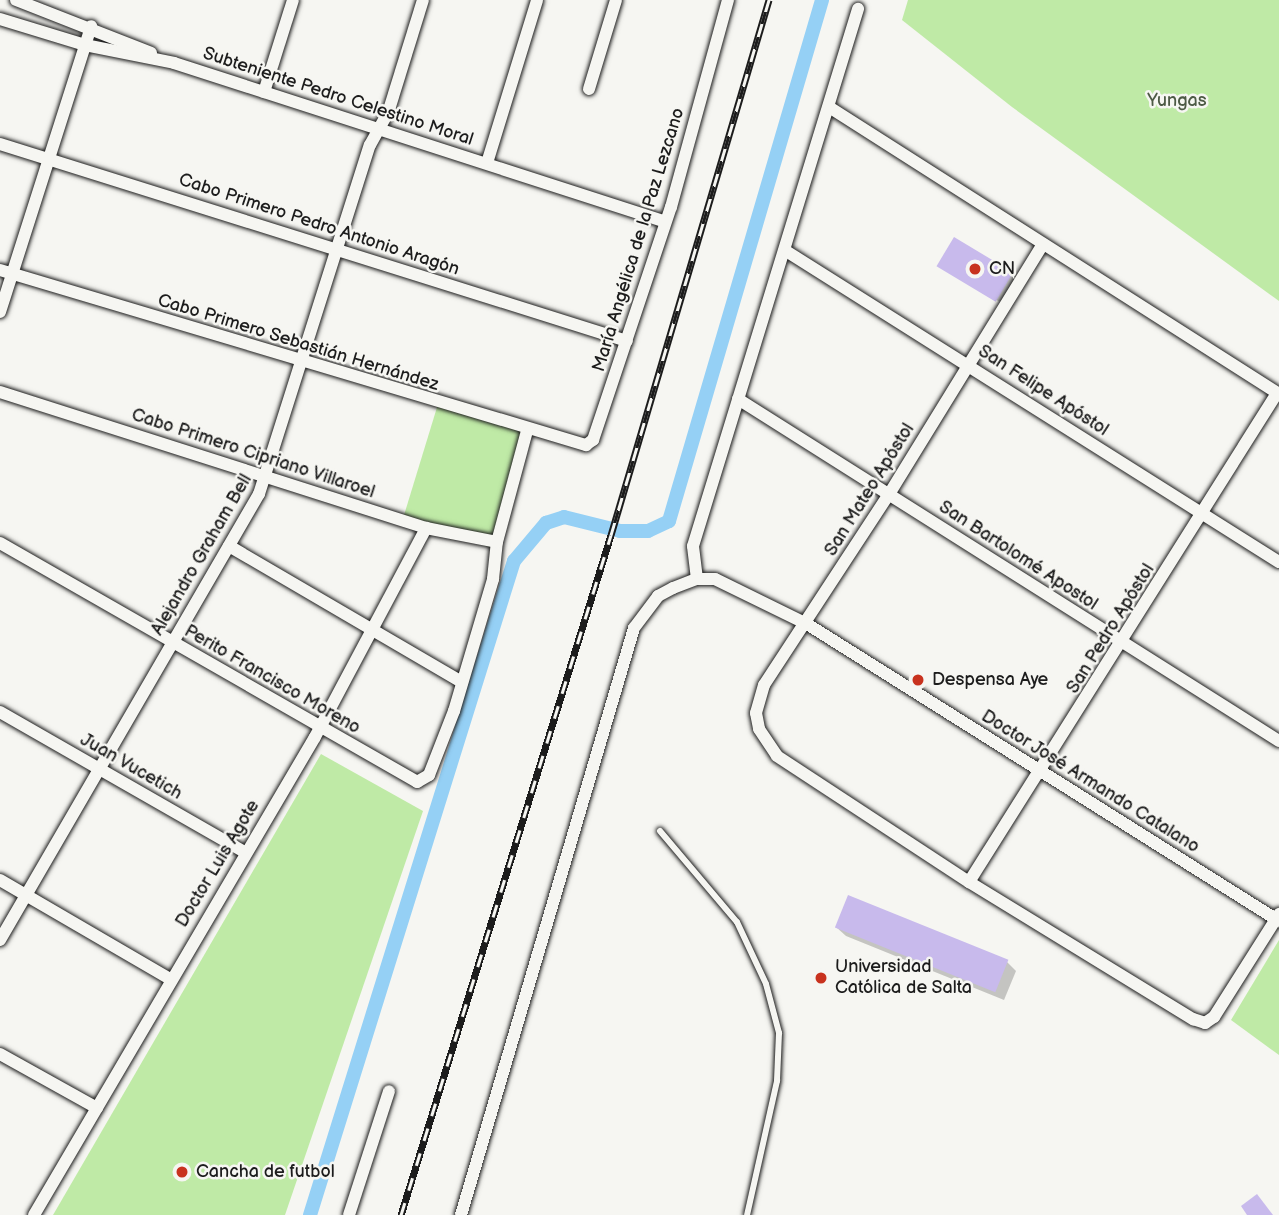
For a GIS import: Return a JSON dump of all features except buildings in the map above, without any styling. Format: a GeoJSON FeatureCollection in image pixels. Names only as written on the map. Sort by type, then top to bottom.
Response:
{"type":"FeatureCollection","features":[{"type":"Feature","properties":{"kind":"street"},"geometry":{"type":"LineString","coordinates":[[16,0],[91,26],[174,63]]}},
{"type":"Feature","properties":{"kind":"street"},"geometry":{"type":"LineString","coordinates":[[264,92],[293,0]]}},
{"type":"Feature","properties":{"kind":"street","name":"Alejandro Graham Bell"},"geometry":{"type":"LineString","coordinates":[[0,940],[268,475],[370,145],[388,113],[423,0]]}},
{"type":"Feature","properties":{"kind":"street"},"geometry":{"type":"LineString","coordinates":[[487,163],[537,0]]}},
{"type":"Feature","properties":{"kind":"street"},"geometry":{"type":"LineString","coordinates":[[589,89],[616,0]]}},
{"type":"Feature","properties":{"kind":"street","name":"María Angélica de la Paz Lezcano"},"geometry":{"type":"LineString","coordinates":[[586,445],[593,440],[663,221],[671,207],[728,0]]}},
{"type":"Feature","properties":{"kind":"street"},"geometry":{"type":"LineString","coordinates":[[461,1215],[634,628],[657,596],[697,579],[693,546],[786,251],[858,9]]}},
{"type":"Feature","properties":{"kind":"street","name":"Subteniente Pedro Celestino Moral"},"geometry":{"type":"LineString","coordinates":[[0,19],[85,45],[174,63],[663,221]]}},
{"type":"Feature","properties":{"kind":"street"},"geometry":{"type":"LineString","coordinates":[[0,312],[6,271],[49,159],[91,26]]}},
{"type":"Feature","properties":{"kind":"street"},"geometry":{"type":"LineString","coordinates":[[829,107],[1278,393]]}},
{"type":"Feature","properties":{"kind":"street","name":"Cabo Primero Pedro Antonio Aragón"},"geometry":{"type":"LineString","coordinates":[[0,144],[626,341]]}},
{"type":"Feature","properties":{"kind":"street","name":"San Mateo Apóstol"},"geometry":{"type":"LineString","coordinates":[[969,882],[777,756],[759,729],[758,699],[889,494],[1043,244]]}},
{"type":"Feature","properties":{"kind":"street","name":"San Felipe Apóstol"},"geometry":{"type":"LineString","coordinates":[[786,251],[1279,562]]}},
{"type":"Feature","properties":{"kind":"street","name":"Cabo Primero Sebastián Hernández"},"geometry":{"type":"LineString","coordinates":[[6,271],[527,431],[586,445]]}},
{"type":"Feature","properties":{"kind":"street","name":"Cabo Primero Cipriano Villaroel"},"geometry":{"type":"LineString","coordinates":[[0,392],[268,475],[426,528],[497,542]]}},
{"type":"Feature","properties":{"kind":"street","name":"San Pedro Apóstol"},"geometry":{"type":"LineString","coordinates":[[969,882],[1123,644],[1278,393]]}},
{"type":"Feature","properties":{"kind":"street","name":"San Bartolomé Apostol"},"geometry":{"type":"LineString","coordinates":[[738,399],[1279,741]]}},
{"type":"Feature","properties":{"kind":"street"},"geometry":{"type":"LineString","coordinates":[[229,546],[370,632],[462,682],[493,579],[497,542],[527,431]]}},
{"type":"Feature","properties":{"kind":"street","name":"Doctor Luis Agote"},"geometry":{"type":"LineString","coordinates":[[34,1215],[318,728],[426,528]]}},
{"type":"Feature","properties":{"kind":"street","name":"Perito Francisco Moreno"},"geometry":{"type":"LineString","coordinates":[[0,543],[318,728],[417,782],[425,780],[434,765],[462,682]]}},
{"type":"Feature","properties":{"kind":"street","name":"Doctor José Armando Catalano"},"geometry":{"type":"LineString","coordinates":[[697,579],[732,584],[807,624],[1041,773],[1278,917]]}},
{"type":"Feature","properties":{"kind":"street","name":"Juan Vucetich"},"geometry":{"type":"LineString","coordinates":[[0,712],[244,852]]}},
{"type":"Feature","properties":{"kind":"street"},"geometry":{"type":"LineString","coordinates":[[0,880],[170,979]]}},
{"type":"Feature","properties":{"kind":"street"},"geometry":{"type":"LineString","coordinates":[[969,882],[1193,1019],[1205,1023],[1214,1017],[1278,917]]}},
{"type":"Feature","properties":{"kind":"street"},"geometry":{"type":"LineString","coordinates":[[0,1054],[97,1108]]}},
{"type":"Feature","properties":{"kind":"street"},"geometry":{"type":"LineString","coordinates":[[349,1215],[389,1091]]}},
{"type":"Feature","properties":{"kind":"lane"},"geometry":{"type":"LineString","coordinates":[[660,831],[737,922],[766,984],[779,1034],[777,1081],[747,1215]]}},
{"type":"Feature","properties":{"kind":"green space","name":"Yungas"},"geometry":{"type":"Polygon","coordinates":[[[908,0],[1279,0],[1279,301],[1012,107],[902,20],[908,0]]]}},
{"type":"Feature","properties":{"kind":"green space"},"geometry":{"type":"Polygon","coordinates":[[[438,404],[527,431],[491,548],[402,521],[438,404]]]}},
{"type":"Feature","properties":{"kind":"green space"},"geometry":{"type":"Polygon","coordinates":[[[321,754],[423,811],[285,1215],[53,1215],[321,754]]]}},
{"type":"Feature","properties":{"kind":"green space"},"geometry":{"type":"Polygon","coordinates":[[[1279,940],[1279,1055],[1231,1020],[1279,940]]]}},
{"type":"Feature","properties":{"kind":"waterway"},"geometry":{"type":"LineString","coordinates":[[310,1215],[514,561],[546,523],[564,517],[620,531],[648,531],[669,521],[822,0]]}},
{"type":"Feature","properties":{"kind":"railway"},"geometry":{"type":"LineString","coordinates":[[401,1215],[611,535],[769,0]]}},
{"type":"Feature","properties":{"kind":"place","name":"CN"},"geometry":{"type":"Point","coordinates":[975,269]}},
{"type":"Feature","properties":{"kind":"place","name":"Despensa Aye"},"geometry":{"type":"Point","coordinates":[918,680]}},
{"type":"Feature","properties":{"kind":"place","name":"Universidad Católica de Salta"},"geometry":{"type":"Point","coordinates":[821,978]}},
{"type":"Feature","properties":{"kind":"place","name":"Cancha de futbol"},"geometry":{"type":"Point","coordinates":[182,1172]}}]}
